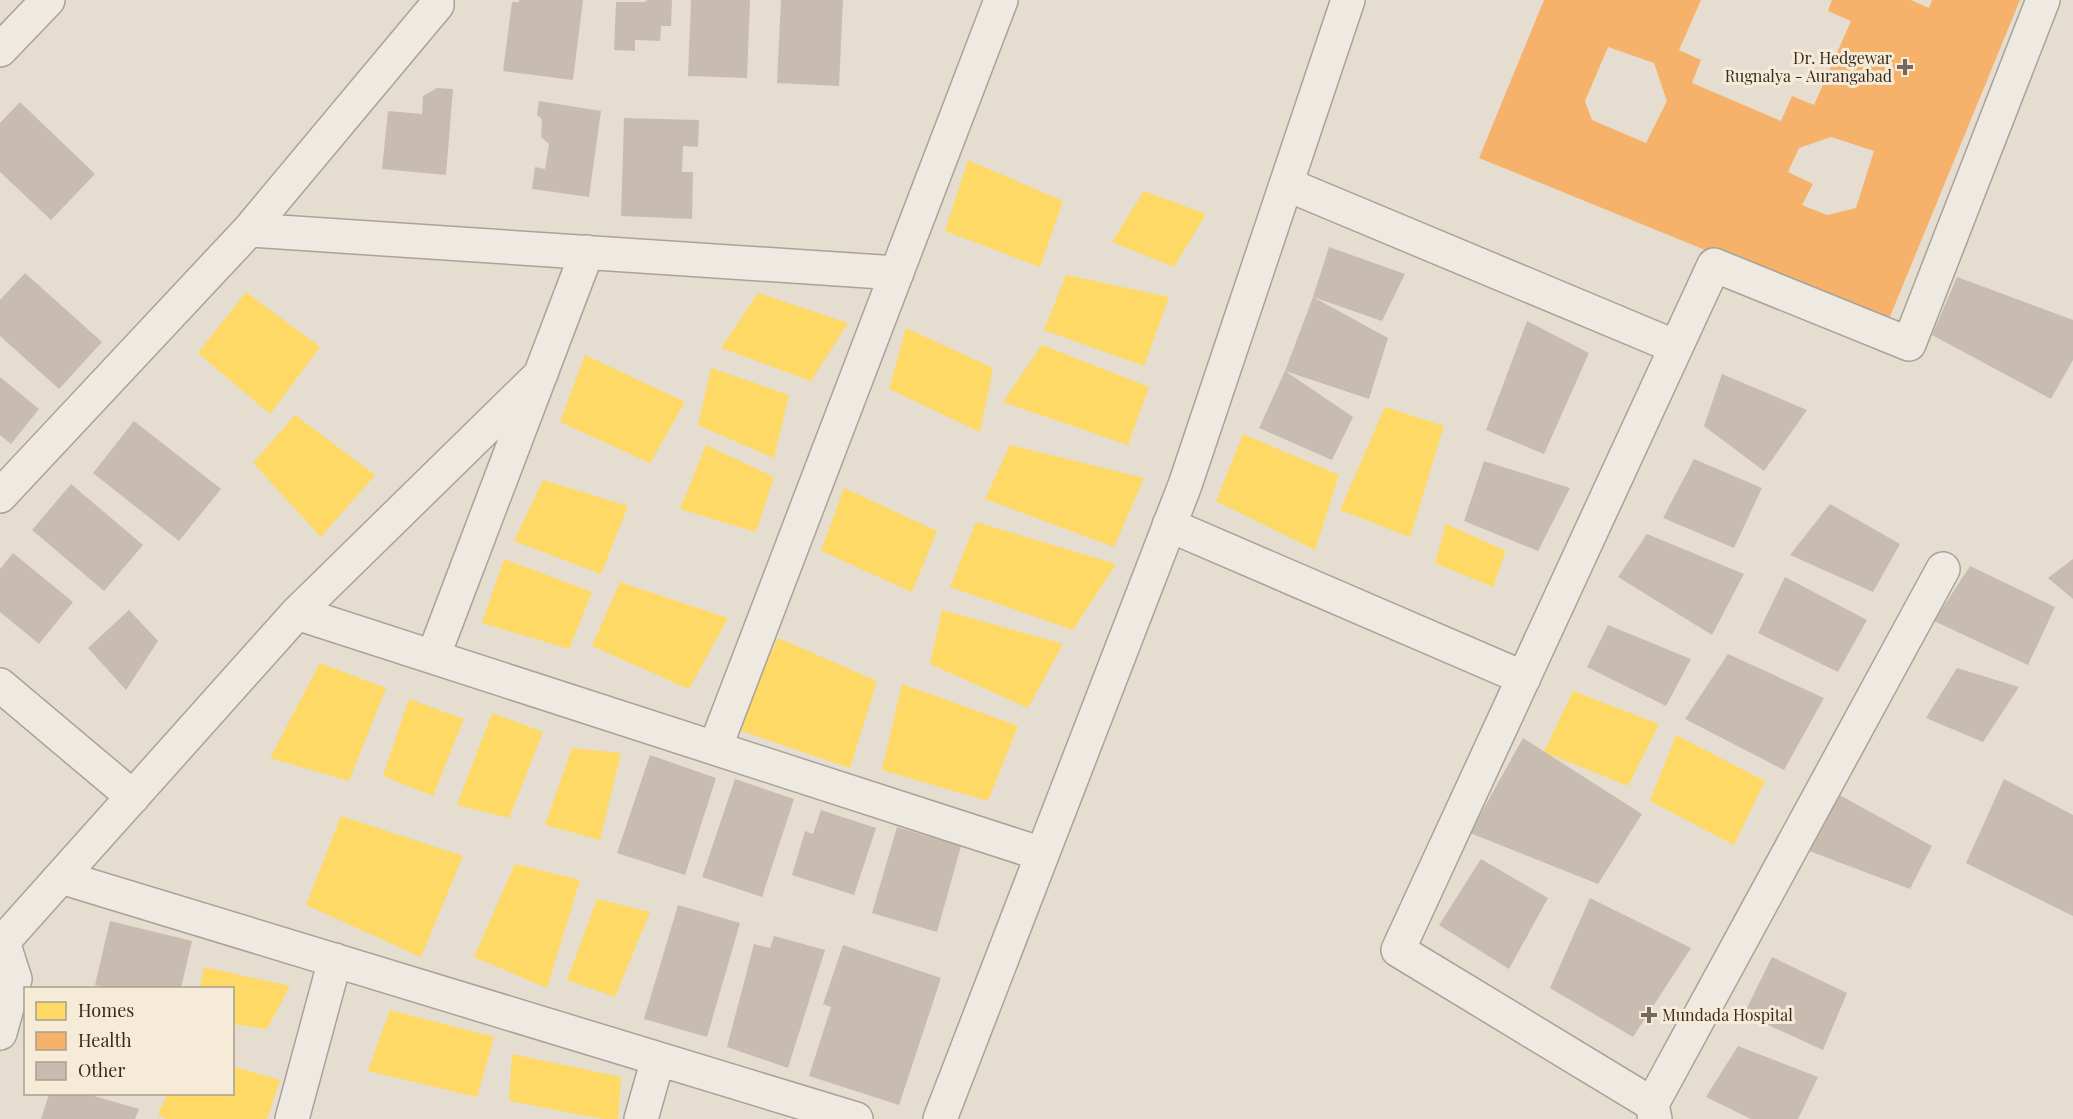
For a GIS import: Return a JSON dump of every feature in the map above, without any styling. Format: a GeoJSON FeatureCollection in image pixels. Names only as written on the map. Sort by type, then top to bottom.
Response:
{"type":"FeatureCollection","features":[{"type":"Feature","properties":{"kind":"street"},"geometry":{"type":"LineString","coordinates":[[0,50],[48,0]]}},
{"type":"Feature","properties":{"kind":"street"},"geometry":{"type":"LineString","coordinates":[[0,496],[249,230],[437,5],[437,0]]}},
{"type":"Feature","properties":{"kind":"street"},"geometry":{"type":"LineString","coordinates":[[715,748],[1001,0]]}},
{"type":"Feature","properties":{"kind":"street"},"geometry":{"type":"LineString","coordinates":[[940,1119],[1169,525],[1348,0]]}},
{"type":"Feature","properties":{"kind":"street"},"geometry":{"type":"LineString","coordinates":[[1943,569],[1654,1112],[1398,950],[1714,265],[1909,344],[2043,0]]}},
{"type":"Feature","properties":{"kind":"street"},"geometry":{"type":"LineString","coordinates":[[1286,184],[1676,347]]}},
{"type":"Feature","properties":{"kind":"street"},"geometry":{"type":"LineString","coordinates":[[249,230],[897,273]]}},
{"type":"Feature","properties":{"kind":"street"},"geometry":{"type":"LineString","coordinates":[[433,657],[587,252]]}},
{"type":"Feature","properties":{"kind":"street"},"geometry":{"type":"LineString","coordinates":[[0,1033],[15,979],[1,942],[297,614],[541,374]]}},
{"type":"Feature","properties":{"kind":"street"},"geometry":{"type":"LineString","coordinates":[[1169,525],[1524,678]]}},
{"type":"Feature","properties":{"kind":"street"},"geometry":{"type":"LineString","coordinates":[[297,614],[1042,854]]}},
{"type":"Feature","properties":{"kind":"street"},"geometry":{"type":"LineString","coordinates":[[0,685],[133,797]]}},
{"type":"Feature","properties":{"kind":"street"},"geometry":{"type":"LineString","coordinates":[[61,877],[856,1119]]}},
{"type":"Feature","properties":{"kind":"street"},"geometry":{"type":"LineString","coordinates":[[292,1119],[335,960]]}},
{"type":"Feature","properties":{"kind":"street"},"geometry":{"type":"LineString","coordinates":[[641,1119],[658,1059]]}},
{"type":"Feature","properties":{"kind":"building: Homes"},"geometry":{"type":"Polygon","coordinates":[[[968,160],[1063,201],[1040,267],[945,231],[968,160]]]}},
{"type":"Feature","properties":{"kind":"building: Homes"},"geometry":{"type":"Polygon","coordinates":[[[1144,191],[1206,214],[1174,267],[1112,242],[1144,191]]]}},
{"type":"Feature","properties":{"kind":"building: Homes"},"geometry":{"type":"Polygon","coordinates":[[[1066,275],[1169,297],[1144,366],[1044,330],[1066,275]]]}},
{"type":"Feature","properties":{"kind":"building: Homes"},"geometry":{"type":"Polygon","coordinates":[[[246,292],[320,347],[270,414],[198,353],[246,292]]]}},
{"type":"Feature","properties":{"kind":"building: Homes"},"geometry":{"type":"Polygon","coordinates":[[[758,293],[848,323],[811,381],[721,348],[758,293]]]}},
{"type":"Feature","properties":{"kind":"building: Homes"},"geometry":{"type":"Polygon","coordinates":[[[906,328],[993,368],[980,432],[889,389],[906,328]]]}},
{"type":"Feature","properties":{"kind":"building: Homes"},"geometry":{"type":"Polygon","coordinates":[[[1042,345],[1149,387],[1128,445],[1003,402],[1042,345]]]}},
{"type":"Feature","properties":{"kind":"building: Homes"},"geometry":{"type":"Polygon","coordinates":[[[585,355],[685,402],[650,463],[560,422],[585,355]]]}},
{"type":"Feature","properties":{"kind":"building: Homes"},"geometry":{"type":"Polygon","coordinates":[[[711,368],[789,395],[774,458],[698,425],[711,368]]]}},
{"type":"Feature","properties":{"kind":"building: Homes"},"geometry":{"type":"Polygon","coordinates":[[[1385,407],[1444,426],[1410,537],[1340,510],[1385,407]]]}},
{"type":"Feature","properties":{"kind":"building: Homes"},"geometry":{"type":"Polygon","coordinates":[[[295,415],[375,475],[321,537],[253,463],[295,415]]]}},
{"type":"Feature","properties":{"kind":"building: Homes"},"geometry":{"type":"Polygon","coordinates":[[[1243,434],[1339,475],[1315,550],[1216,501],[1243,434]]]}},
{"type":"Feature","properties":{"kind":"building: Homes"},"geometry":{"type":"Polygon","coordinates":[[[706,445],[774,477],[756,532],[680,509],[706,445]]]}},
{"type":"Feature","properties":{"kind":"building: Homes"},"geometry":{"type":"Polygon","coordinates":[[[1010,445],[1144,478],[1114,547],[985,499],[1010,445]]]}},
{"type":"Feature","properties":{"kind":"building: Homes"},"geometry":{"type":"Polygon","coordinates":[[[543,480],[628,506],[601,574],[514,541],[543,480]]]}},
{"type":"Feature","properties":{"kind":"building: Homes"},"geometry":{"type":"Polygon","coordinates":[[[844,488],[937,531],[912,592],[821,551],[844,488]]]}},
{"type":"Feature","properties":{"kind":"building: Homes"},"geometry":{"type":"Polygon","coordinates":[[[976,522],[1116,564],[1073,630],[950,587],[976,522]]]}},
{"type":"Feature","properties":{"kind":"building: Homes"},"geometry":{"type":"Polygon","coordinates":[[[1446,524],[1506,551],[1493,587],[1435,563],[1446,524]]]}},
{"type":"Feature","properties":{"kind":"building: Homes"},"geometry":{"type":"Polygon","coordinates":[[[504,559],[592,592],[569,649],[482,623],[504,559]]]}},
{"type":"Feature","properties":{"kind":"building: Homes"},"geometry":{"type":"Polygon","coordinates":[[[620,582],[728,618],[689,689],[592,646],[620,582]]]}},
{"type":"Feature","properties":{"kind":"building: Homes"},"geometry":{"type":"Polygon","coordinates":[[[942,610],[1063,644],[1028,708],[930,664],[942,610]]]}},
{"type":"Feature","properties":{"kind":"building: Homes"},"geometry":{"type":"Polygon","coordinates":[[[778,638],[877,681],[850,768],[736,729],[778,638]]]}},
{"type":"Feature","properties":{"kind":"building: Homes"},"geometry":{"type":"Polygon","coordinates":[[[320,663],[386,688],[349,781],[270,758],[320,663]]]}},
{"type":"Feature","properties":{"kind":"building: Homes"},"geometry":{"type":"Polygon","coordinates":[[[902,684],[1018,726],[988,801],[882,770],[902,684]]]}},
{"type":"Feature","properties":{"kind":"building: Homes"},"geometry":{"type":"Polygon","coordinates":[[[1573,691],[1659,724],[1628,786],[1544,752],[1573,691]]]}},
{"type":"Feature","properties":{"kind":"building: Homes"},"geometry":{"type":"Polygon","coordinates":[[[409,699],[464,719],[433,796],[383,776],[409,699]]]}},
{"type":"Feature","properties":{"kind":"building: Homes"},"geometry":{"type":"Polygon","coordinates":[[[492,713],[543,732],[509,818],[457,805],[492,713]]]}},
{"type":"Feature","properties":{"kind":"building: Homes"},"geometry":{"type":"Polygon","coordinates":[[[1676,735],[1765,781],[1734,845],[1650,801],[1676,735]]]}},
{"type":"Feature","properties":{"kind":"building: Homes"},"geometry":{"type":"Polygon","coordinates":[[[572,748],[621,753],[600,840],[545,825],[572,748]]]}},
{"type":"Feature","properties":{"kind":"building: Homes"},"geometry":{"type":"Polygon","coordinates":[[[341,816],[463,856],[421,957],[306,905],[341,816]]]}},
{"type":"Feature","properties":{"kind":"building: Homes"},"geometry":{"type":"Polygon","coordinates":[[[515,864],[580,880],[547,988],[474,957],[515,864]]]}},
{"type":"Feature","properties":{"kind":"building: Homes"},"geometry":{"type":"Polygon","coordinates":[[[597,899],[650,912],[615,997],[567,980],[597,899]]]}},
{"type":"Feature","properties":{"kind":"building: Homes"},"geometry":{"type":"Polygon","coordinates":[[[204,967],[290,986],[267,1029],[234,1024],[234,987],[200,987],[204,967]]]}},
{"type":"Feature","properties":{"kind":"building: Homes"},"geometry":{"type":"Polygon","coordinates":[[[390,1010],[494,1037],[477,1097],[368,1071],[390,1010]]]}},
{"type":"Feature","properties":{"kind":"building: Homes"},"geometry":{"type":"Polygon","coordinates":[[[512,1054],[621,1077],[618,1119],[602,1119],[509,1101],[512,1054]]]}},
{"type":"Feature","properties":{"kind":"building: Homes"},"geometry":{"type":"Polygon","coordinates":[[[234,1067],[280,1080],[267,1119],[168,1119],[158,1116],[167,1095],[234,1095],[234,1067]]]}},
{"type":"Feature","properties":{"kind":"building: Health"},"geometry":{"type":"Polygon","coordinates":[[[1544,0],[1701,0],[1679,50],[1701,60],[1692,83],[1781,121],[1792,96],[1814,105],[1851,21],[1828,11],[1832,0],[1911,0],[1929,8],[1932,0],[2020,0],[1887,324],[1479,158],[1544,0]],[[1608,47],[1585,101],[1592,120],[1646,143],[1667,101],[1654,63],[1608,47]],[[1831,137],[1799,148],[1788,172],[1813,184],[1802,205],[1827,215],[1856,208],[1874,151],[1831,137]]]}},
{"type":"Feature","properties":{"kind":"building: Other"},"geometry":{"type":"Polygon","coordinates":[[[519,0],[583,0],[573,80],[503,71],[512,2],[519,2],[519,0]]]}},
{"type":"Feature","properties":{"kind":"building: Other"},"geometry":{"type":"Polygon","coordinates":[[[647,0],[672,0],[671,26],[661,26],[660,41],[635,40],[635,51],[614,50],[616,2],[645,2],[647,0]]]}},
{"type":"Feature","properties":{"kind":"building: Other"},"geometry":{"type":"Polygon","coordinates":[[[691,0],[750,0],[747,78],[688,76],[691,0]]]}},
{"type":"Feature","properties":{"kind":"building: Other"},"geometry":{"type":"Polygon","coordinates":[[[781,0],[843,0],[839,86],[777,83],[781,0]]]}},
{"type":"Feature","properties":{"kind":"building: Other"},"geometry":{"type":"Polygon","coordinates":[[[437,88],[453,89],[446,175],[382,169],[388,111],[422,114],[423,96],[437,88]]]}},
{"type":"Feature","properties":{"kind":"building: Other"},"geometry":{"type":"Polygon","coordinates":[[[539,101],[601,111],[589,197],[532,189],[535,167],[545,169],[549,144],[541,137],[542,119],[537,115],[539,101]]]}},
{"type":"Feature","properties":{"kind":"building: Other"},"geometry":{"type":"Polygon","coordinates":[[[20,102],[95,174],[51,220],[0,172],[0,123],[20,102]]]}},
{"type":"Feature","properties":{"kind":"building: Other"},"geometry":{"type":"Polygon","coordinates":[[[624,118],[699,120],[698,147],[683,146],[682,172],[693,172],[692,219],[621,216],[624,118]]]}},
{"type":"Feature","properties":{"kind":"building: Other"},"geometry":{"type":"Polygon","coordinates":[[[1329,247],[1405,274],[1382,321],[1313,297],[1329,247]]]}},
{"type":"Feature","properties":{"kind":"building: Other"},"geometry":{"type":"Polygon","coordinates":[[[25,273],[102,342],[59,389],[0,336],[0,300],[25,273]]]}},
{"type":"Feature","properties":{"kind":"building: Other"},"geometry":{"type":"Polygon","coordinates":[[[1957,277],[2073,320],[2073,360],[2051,399],[1932,335],[1957,277]]]}},
{"type":"Feature","properties":{"kind":"building: Other"},"geometry":{"type":"Polygon","coordinates":[[[1313,297],[1388,338],[1369,399],[1285,371],[1313,297]]]}},
{"type":"Feature","properties":{"kind":"building: Other"},"geometry":{"type":"Polygon","coordinates":[[[1527,321],[1589,353],[1544,454],[1486,430],[1527,321]]]}},
{"type":"Feature","properties":{"kind":"building: Other"},"geometry":{"type":"Polygon","coordinates":[[[1285,371],[1353,417],[1332,460],[1259,428],[1285,371]]]}},
{"type":"Feature","properties":{"kind":"building: Other"},"geometry":{"type":"Polygon","coordinates":[[[1722,374],[1807,410],[1764,471],[1704,426],[1722,374]]]}},
{"type":"Feature","properties":{"kind":"building: Other"},"geometry":{"type":"Polygon","coordinates":[[[0,377],[39,409],[11,444],[0,435],[0,377]]]}},
{"type":"Feature","properties":{"kind":"building: Other"},"geometry":{"type":"Polygon","coordinates":[[[134,421],[221,489],[179,541],[93,473],[134,421]]]}},
{"type":"Feature","properties":{"kind":"building: Other"},"geometry":{"type":"Polygon","coordinates":[[[1694,459],[1762,488],[1734,548],[1663,518],[1694,459]]]}},
{"type":"Feature","properties":{"kind":"building: Other"},"geometry":{"type":"Polygon","coordinates":[[[1484,461],[1570,488],[1538,551],[1464,521],[1484,461]]]}},
{"type":"Feature","properties":{"kind":"building: Other"},"geometry":{"type":"Polygon","coordinates":[[[71,484],[143,545],[104,591],[32,530],[71,484]]]}},
{"type":"Feature","properties":{"kind":"building: Other"},"geometry":{"type":"Polygon","coordinates":[[[1830,504],[1900,544],[1873,592],[1790,555],[1830,504]]]}},
{"type":"Feature","properties":{"kind":"building: Other"},"geometry":{"type":"Polygon","coordinates":[[[1647,534],[1744,574],[1712,635],[1618,577],[1647,534]]]}},
{"type":"Feature","properties":{"kind":"building: Other"},"geometry":{"type":"Polygon","coordinates":[[[13,553],[73,602],[39,644],[0,612],[0,569],[13,553]]]}},
{"type":"Feature","properties":{"kind":"building: Other"},"geometry":{"type":"Polygon","coordinates":[[[2073,559],[2073,599],[2048,578],[2073,559]]]}},
{"type":"Feature","properties":{"kind":"building: Other"},"geometry":{"type":"Polygon","coordinates":[[[1970,566],[2055,607],[2028,665],[1934,621],[1970,566]]]}},
{"type":"Feature","properties":{"kind":"building: Other"},"geometry":{"type":"Polygon","coordinates":[[[1785,577],[1867,620],[1838,672],[1758,633],[1785,577]]]}},
{"type":"Feature","properties":{"kind":"building: Other"},"geometry":{"type":"Polygon","coordinates":[[[129,610],[158,641],[126,690],[88,648],[129,610]]]}},
{"type":"Feature","properties":{"kind":"building: Other"},"geometry":{"type":"Polygon","coordinates":[[[1608,625],[1691,659],[1666,706],[1587,667],[1608,625]]]}},
{"type":"Feature","properties":{"kind":"building: Other"},"geometry":{"type":"Polygon","coordinates":[[[1728,654],[1824,698],[1784,770],[1685,719],[1728,654]]]}},
{"type":"Feature","properties":{"kind":"building: Other"},"geometry":{"type":"Polygon","coordinates":[[[1957,668],[2019,687],[1983,742],[1926,718],[1957,668]]]}},
{"type":"Feature","properties":{"kind":"building: Other"},"geometry":{"type":"Polygon","coordinates":[[[1523,738],[1642,814],[1598,884],[1470,833],[1523,738]]]}},
{"type":"Feature","properties":{"kind":"building: Other"},"geometry":{"type":"Polygon","coordinates":[[[650,755],[716,778],[685,875],[617,853],[650,755]]]}},
{"type":"Feature","properties":{"kind":"building: Other"},"geometry":{"type":"Polygon","coordinates":[[[735,779],[794,799],[762,897],[702,877],[735,779]]]}},
{"type":"Feature","properties":{"kind":"building: Other"},"geometry":{"type":"Polygon","coordinates":[[[2004,779],[2073,815],[2073,916],[1966,863],[2004,779]]]}},
{"type":"Feature","properties":{"kind":"building: Other"},"geometry":{"type":"Polygon","coordinates":[[[1836,793],[1932,846],[1910,889],[1809,851],[1836,793]]]}},
{"type":"Feature","properties":{"kind":"building: Other"},"geometry":{"type":"Polygon","coordinates":[[[821,810],[876,828],[854,895],[792,875],[805,831],[813,834],[821,810]]]}},
{"type":"Feature","properties":{"kind":"building: Other"},"geometry":{"type":"Polygon","coordinates":[[[897,827],[961,846],[937,932],[872,913],[897,827]]]}},
{"type":"Feature","properties":{"kind":"building: Other"},"geometry":{"type":"Polygon","coordinates":[[[1481,859],[1548,898],[1509,969],[1439,925],[1481,859]]]}},
{"type":"Feature","properties":{"kind":"building: Other"},"geometry":{"type":"Polygon","coordinates":[[[1590,898],[1691,948],[1633,1037],[1550,988],[1590,898]]]}},
{"type":"Feature","properties":{"kind":"building: Other"},"geometry":{"type":"Polygon","coordinates":[[[678,905],[740,923],[707,1037],[644,1019],[678,905]]]}},
{"type":"Feature","properties":{"kind":"building: Other"},"geometry":{"type":"Polygon","coordinates":[[[110,921],[192,941],[181,987],[95,985],[110,921]]]}},
{"type":"Feature","properties":{"kind":"building: Other"},"geometry":{"type":"Polygon","coordinates":[[[774,936],[825,950],[788,1068],[727,1047],[754,944],[770,948],[774,936]]]}},
{"type":"Feature","properties":{"kind":"building: Other"},"geometry":{"type":"Polygon","coordinates":[[[843,945],[941,978],[899,1105],[809,1076],[831,1007],[823,1004],[843,945]]]}},
{"type":"Feature","properties":{"kind":"building: Other"},"geometry":{"type":"Polygon","coordinates":[[[1772,957],[1847,993],[1823,1050],[1744,1014],[1772,957]]]}},
{"type":"Feature","properties":{"kind":"building: Other"},"geometry":{"type":"Polygon","coordinates":[[[1738,1046],[1818,1077],[1798,1119],[1751,1119],[1706,1097],[1738,1046]]]}},
{"type":"Feature","properties":{"kind":"building: Other"},"geometry":{"type":"Polygon","coordinates":[[[49,1095],[90,1095],[139,1109],[135,1119],[41,1119],[49,1095]]]}},
{"type":"Feature","properties":{"kind":"place","name":"Dr. Hedgewar Rugnalya - Aurangabad"},"geometry":{"type":"Point","coordinates":[1905,67]}},
{"type":"Feature","properties":{"kind":"place","name":"Mundada Hospital"},"geometry":{"type":"Point","coordinates":[1649,1015]}}]}
